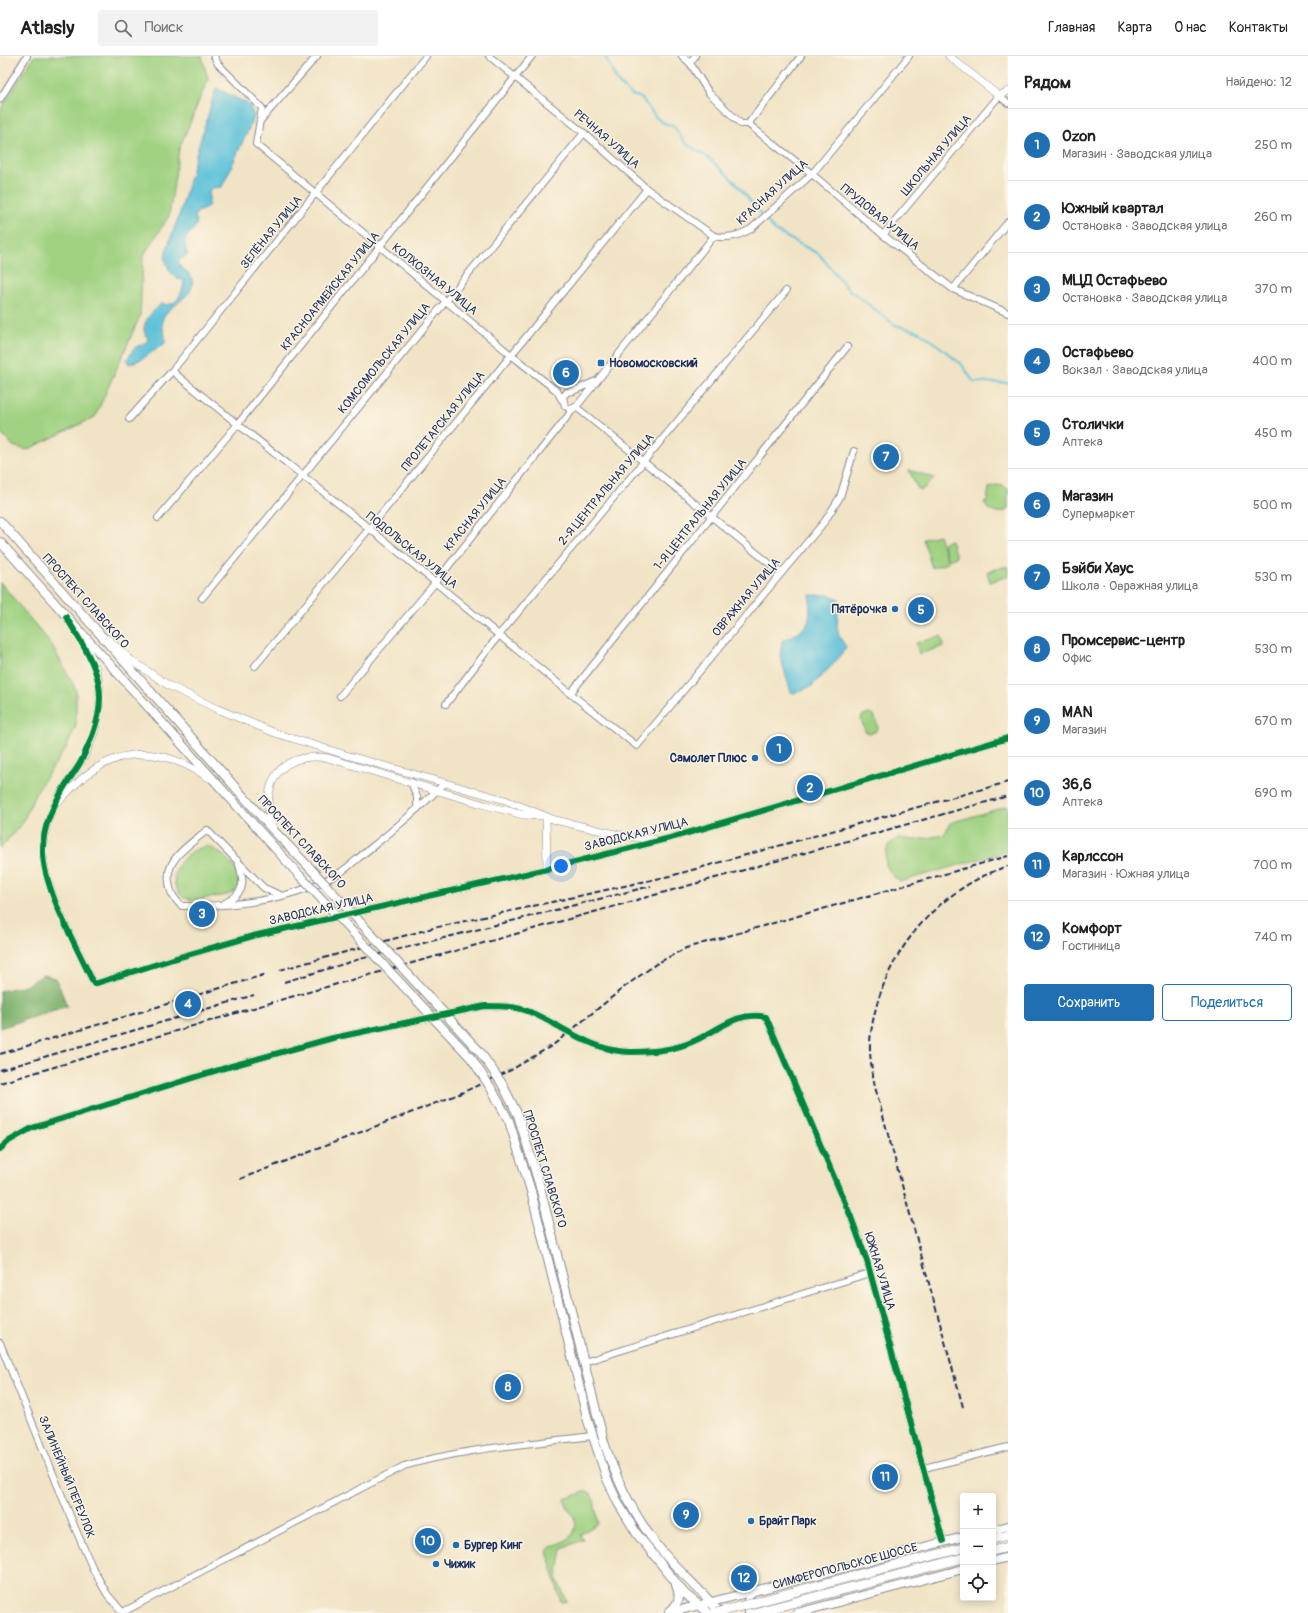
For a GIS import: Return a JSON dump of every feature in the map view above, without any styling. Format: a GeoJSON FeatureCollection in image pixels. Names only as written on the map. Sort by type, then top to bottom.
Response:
{"type":"FeatureCollection","features":[{"type":"Feature","properties":{"kind":"main road","name":"ПРОСПЕКТ СЛАВСКОГО"},"geometry":{"type":"LineString","coordinates":[[0,521],[77,610],[274,831],[480,1052],[501,1082],[518,1115],[540,1187],[604,1442],[615,1475],[625,1497],[644,1528],[666,1557],[720,1613]]}},
{"type":"Feature","properties":{"kind":"main road","name":"ПРОСПЕКТ СЛАВСКОГО"},"geometry":{"type":"LineString","coordinates":[[0,542],[300,876],[470,1058],[491,1088],[509,1121],[531,1192],[592,1436],[607,1479],[628,1521],[685,1594],[709,1613]]}},
{"type":"Feature","properties":{"kind":"main road"},"geometry":{"type":"LineString","coordinates":[[996,1529],[1008,1526]]}},
{"type":"Feature","properties":{"kind":"main road"},"geometry":{"type":"LineString","coordinates":[[996,1539],[1008,1535]]}},
{"type":"Feature","properties":{"kind":"main road"},"geometry":{"type":"LineString","coordinates":[[669,1613],[960,1538]]}},
{"type":"Feature","properties":{"kind":"main road"},"geometry":{"type":"LineString","coordinates":[[996,1550],[1008,1547]]}},
{"type":"Feature","properties":{"kind":"main road","name":"СИМФЕРОПОЛЬСКОЕ ШОССЕ"},"geometry":{"type":"LineString","coordinates":[[716,1613],[960,1549]]}},
{"type":"Feature","properties":{"kind":"main road"},"geometry":{"type":"LineString","coordinates":[[996,1560],[1008,1557]]}},
{"type":"Feature","properties":{"kind":"main road","name":"СИМФЕРОПОЛЬСКОЕ ШОССЕ"},"geometry":{"type":"LineString","coordinates":[[754,1613],[960,1559]]}},
{"type":"Feature","properties":{"kind":"main road"},"geometry":{"type":"LineString","coordinates":[[797,1613],[960,1570]]}},
{"type":"Feature","properties":{"kind":"main road"},"geometry":{"type":"LineString","coordinates":[[669,1613],[679,1601],[679,1591],[673,1578]]}},
{"type":"Feature","properties":{"kind":"street"},"geometry":{"type":"LineString","coordinates":[[0,99],[27,56]]}},
{"type":"Feature","properties":{"kind":"street","name":"КОЛХОЗНАЯ УЛИЦА"},"geometry":{"type":"LineString","coordinates":[[214,56],[218,64],[262,108],[258,123],[256,144],[379,248],[557,391],[567,408]]}},
{"type":"Feature","properties":{"kind":"street"},"geometry":{"type":"LineString","coordinates":[[258,123],[317,56]]}},
{"type":"Feature","properties":{"kind":"street","name":"ЗЕЛЁНАЯ УЛИЦА"},"geometry":{"type":"LineString","coordinates":[[129,418],[172,371],[426,56]]}},
{"type":"Feature","properties":{"kind":"street","name":"РЕЧНАЯ УЛИЦА"},"geometry":{"type":"LineString","coordinates":[[489,56],[515,75],[647,188],[714,236]]}},
{"type":"Feature","properties":{"kind":"street","name":"КРАСНОАРМЕЙСКАЯ УЛИЦА"},"geometry":{"type":"LineString","coordinates":[[158,518],[237,425],[515,75],[532,56]]}},
{"type":"Feature","properties":{"kind":"street","name":"ПРУДОВАЯ УЛИЦА"},"geometry":{"type":"LineString","coordinates":[[682,56],[690,63],[710,93],[741,124],[748,124],[812,174],[883,235],[953,289],[1008,313]]}},
{"type":"Feature","properties":{"kind":"street"},"geometry":{"type":"LineString","coordinates":[[690,63],[695,56]]}},
{"type":"Feature","properties":{"kind":"street"},"geometry":{"type":"LineString","coordinates":[[748,124],[801,56]]}},
{"type":"Feature","properties":{"kind":"street","name":"КРАСНАЯ УЛИЦА"},"geometry":{"type":"LineString","coordinates":[[340,696],[714,236],[732,238],[745,232],[757,224],[812,174],[909,56]]}},
{"type":"Feature","properties":{"kind":"street"},"geometry":{"type":"LineString","coordinates":[[949,56],[1008,103]]}},
{"type":"Feature","properties":{"kind":"street","name":"ШКОЛЬНАЯ УЛИЦА"},"geometry":{"type":"LineString","coordinates":[[883,235],[999,96],[1008,91]]}},
{"type":"Feature","properties":{"kind":"street","name":"КОМСОМОЛЬСКАЯ УЛИЦА"},"geometry":{"type":"LineString","coordinates":[[202,598],[584,133]]}},
{"type":"Feature","properties":{"kind":"street","name":"ПРОЛЕТАРСКАЯ УЛИЦА"},"geometry":{"type":"LineString","coordinates":[[255,666],[369,529],[647,188]]}},
{"type":"Feature","properties":{"kind":"street"},"geometry":{"type":"LineString","coordinates":[[953,289],[1008,222]]}},
{"type":"Feature","properties":{"kind":"street","name":"2-Я ЦЕНТРАЛЬНАЯ УЛИЦА"},"geometry":{"type":"LineString","coordinates":[[446,704],[499,635],[786,291]]}},
{"type":"Feature","properties":{"kind":"street","name":"1-Я ЦЕНТРАЛЬНАЯ УЛИЦА"},"geometry":{"type":"LineString","coordinates":[[570,694],[847,347]]}},
{"type":"Feature","properties":{"kind":"street","name":"ПОДОЛЬСКАЯ УЛИЦА"},"geometry":{"type":"LineString","coordinates":[[172,371],[237,425],[369,529],[570,694],[637,746]]}},
{"type":"Feature","properties":{"kind":"street","name":"КРАСНАЯ УЛИЦА"},"geometry":{"type":"LineString","coordinates":[[570,392],[596,381]]}},
{"type":"Feature","properties":{"kind":"street"},"geometry":{"type":"LineString","coordinates":[[557,391],[570,392],[580,398],[577,406]]}},
{"type":"Feature","properties":{"kind":"street"},"geometry":{"type":"LineString","coordinates":[[562,400],[570,392]]}},
{"type":"Feature","properties":{"kind":"street"},"geometry":{"type":"LineString","coordinates":[[577,406],[712,518],[780,572]]}},
{"type":"Feature","properties":{"kind":"street"},"geometry":{"type":"LineString","coordinates":[[566,419],[567,408],[577,406]]}},
{"type":"Feature","properties":{"kind":"street","name":"ОВРАЖНАЯ УЛИЦА"},"geometry":{"type":"LineString","coordinates":[[637,746],[832,511],[843,488],[854,452]]}},
{"type":"Feature","properties":{"kind":"street"},"geometry":{"type":"LineString","coordinates":[[77,610],[131,660],[168,684],[213,707],[275,733],[346,755],[505,800],[546,817]]}},
{"type":"Feature","properties":{"kind":"street"},"geometry":{"type":"LineString","coordinates":[[55,804],[70,775],[84,757],[99,717],[101,698],[98,677],[91,658],[66,617]]}},
{"type":"Feature","properties":{"kind":"street","name":"ЗАВОДСКАЯ УЛИЦА"},"geometry":{"type":"LineString","coordinates":[[55,804],[47,822],[44,838],[44,866],[51,889],[94,984],[172,959],[296,926],[547,869],[674,837],[1008,738]]}},
{"type":"Feature","properties":{"kind":"street"},"geometry":{"type":"LineString","coordinates":[[55,804],[88,773],[105,763],[124,756],[156,754],[170,757],[188,764],[216,782]]}},
{"type":"Feature","properties":{"kind":"street"},"geometry":{"type":"LineString","coordinates":[[274,831],[268,814],[267,803],[271,784],[278,772],[298,760],[311,757],[328,758],[524,815],[546,817],[635,838],[656,839],[674,837]]}},
{"type":"Feature","properties":{"kind":"street"},"geometry":{"type":"LineString","coordinates":[[411,782],[417,797],[417,809]]}},
{"type":"Feature","properties":{"kind":"street"},"geometry":{"type":"LineString","coordinates":[[282,896],[264,888],[207,830],[172,860],[168,868],[170,890],[175,899],[182,906],[221,904],[282,896],[306,889],[342,871],[417,809],[445,783]]}},
{"type":"Feature","properties":{"kind":"street"},"geometry":{"type":"LineString","coordinates":[[546,817],[547,869]]}},
{"type":"Feature","properties":{"kind":"street"},"geometry":{"type":"LineString","coordinates":[[221,904],[236,896],[241,890],[243,883],[238,861]]}},
{"type":"Feature","properties":{"kind":"street","name":"ЮЖНАЯ УЛИЦА"},"geometry":{"type":"LineString","coordinates":[[0,1150],[9,1141],[32,1128],[228,1067],[333,1038],[485,1006],[510,1006],[529,1011],[579,1038],[607,1048],[629,1052],[675,1047],[694,1042],[717,1027],[743,1016],[757,1015],[766,1017],[851,1217],[870,1273],[944,1541]]}},
{"type":"Feature","properties":{"kind":"street"},"geometry":{"type":"LineString","coordinates":[[584,1362],[870,1273]]}},
{"type":"Feature","properties":{"kind":"street","name":"ЗАЛИНЕЙНЫЙ ПЕРЕУЛОК"},"geometry":{"type":"LineString","coordinates":[[0,1343],[93,1569],[107,1594],[123,1613]]}},
{"type":"Feature","properties":{"kind":"street"},"geometry":{"type":"LineString","coordinates":[[123,1613],[404,1466],[428,1459],[459,1454],[592,1436]]}},
{"type":"Feature","properties":{"kind":"street"},"geometry":{"type":"LineString","coordinates":[[924,1468],[1008,1447]]}},
{"type":"Feature","properties":{"kind":"street"},"geometry":{"type":"LineString","coordinates":[[748,1613],[746,1600],[757,1590]]}},
{"type":"Feature","properties":{"kind":"green space"},"geometry":{"type":"Polygon","coordinates":[[[34,56],[202,56],[208,79],[179,149],[169,216],[143,256],[140,316],[95,417],[27,450],[13,446],[0,431],[0,111],[34,56]]]}},
{"type":"Feature","properties":{"kind":"green space"},"geometry":{"type":"Polygon","coordinates":[[[909,470],[935,478],[922,490],[917,488],[909,470]]]}},
{"type":"Feature","properties":{"kind":"green space"},"geometry":{"type":"Polygon","coordinates":[[[996,485],[1003,486],[1008,489],[1008,508],[1006,511],[997,513],[989,510],[984,502],[987,500],[989,488],[996,485]]]}},
{"type":"Feature","properties":{"kind":"green space"},"geometry":{"type":"Polygon","coordinates":[[[939,535],[948,563],[932,568],[923,539],[939,535]]]}},
{"type":"Feature","properties":{"kind":"green space"},"geometry":{"type":"Polygon","coordinates":[[[951,540],[956,557],[948,560],[943,543],[951,540]]]}},
{"type":"Feature","properties":{"kind":"green space"},"geometry":{"type":"Polygon","coordinates":[[[1007,566],[1008,576],[990,582],[987,572],[1007,566]]]}},
{"type":"Feature","properties":{"kind":"green space"},"geometry":{"type":"Polygon","coordinates":[[[0,582],[52,645],[76,690],[76,726],[66,748],[36,792],[23,822],[0,849],[0,582]]]}},
{"type":"Feature","properties":{"kind":"green space"},"geometry":{"type":"Polygon","coordinates":[[[941,636],[944,646],[919,654],[916,643],[941,636]]]}},
{"type":"Feature","properties":{"kind":"green space"},"geometry":{"type":"Polygon","coordinates":[[[869,713],[874,715],[878,727],[875,732],[869,733],[865,731],[861,719],[863,715],[869,713]]]}},
{"type":"Feature","properties":{"kind":"green space"},"geometry":{"type":"Polygon","coordinates":[[[1008,806],[1008,851],[899,882],[888,869],[886,865],[886,857],[888,845],[898,838],[916,840],[944,835],[950,823],[1008,806]]]}},
{"type":"Feature","properties":{"kind":"green space"},"geometry":{"type":"Polygon","coordinates":[[[207,846],[222,854],[229,861],[235,868],[239,883],[235,890],[227,895],[192,900],[184,898],[177,890],[175,882],[175,874],[178,866],[190,853],[207,846]]]}},
{"type":"Feature","properties":{"kind":"green space"},"geometry":{"type":"Polygon","coordinates":[[[43,975],[56,978],[67,1006],[0,1028],[0,991],[25,986],[43,975]]]}},
{"type":"Feature","properties":{"kind":"green space"},"geometry":{"type":"Polygon","coordinates":[[[584,1492],[589,1492],[594,1500],[598,1523],[580,1535],[583,1540],[562,1548],[557,1579],[567,1601],[561,1602],[547,1551],[553,1546],[567,1540],[573,1534],[576,1523],[565,1499],[584,1492]]]}},
{"type":"Feature","properties":{"kind":"water"},"geometry":{"type":"Polygon","coordinates":[[[216,88],[250,105],[254,117],[222,187],[212,188],[209,191],[209,205],[205,209],[197,212],[195,217],[196,225],[185,241],[185,247],[188,255],[180,259],[178,263],[190,275],[193,283],[187,294],[166,313],[163,318],[162,324],[165,343],[142,359],[129,364],[127,360],[134,348],[147,342],[148,338],[144,329],[150,315],[161,304],[174,303],[179,298],[182,291],[184,281],[175,277],[169,270],[165,259],[166,251],[181,210],[216,88]]]}},
{"type":"Feature","properties":{"kind":"water"},"geometry":{"type":"Polygon","coordinates":[[[810,595],[830,595],[839,599],[837,626],[839,636],[846,647],[836,661],[812,686],[794,693],[791,692],[780,656],[782,641],[803,629],[806,625],[810,614],[810,595]]]}},
{"type":"Feature","properties":{"kind":"waterway"},"geometry":{"type":"LineString","coordinates":[[605,56],[618,83],[630,94],[641,98],[658,119],[662,122],[673,125],[685,143],[709,158],[735,182],[775,231],[819,254],[846,287],[895,325],[920,332],[934,342],[962,365],[974,382],[1008,383]]}},
{"type":"Feature","properties":{"kind":"railway"},"geometry":{"type":"LineString","coordinates":[[280,970],[429,929],[674,875],[1008,782]]}},
{"type":"Feature","properties":{"kind":"railway"},"geometry":{"type":"LineString","coordinates":[[280,1000],[1008,796]]}},
{"type":"Feature","properties":{"kind":"railway"},"geometry":{"type":"LineString","coordinates":[[240,1179],[459,1094],[511,1070],[553,1045],[627,985],[656,964],[686,948],[1008,856]]}},
{"type":"Feature","properties":{"kind":"railway"},"geometry":{"type":"LineString","coordinates":[[963,1407],[875,1087],[870,1040],[877,1005],[886,978],[899,953],[916,930],[935,909],[957,892],[982,877],[1008,866]]}},
{"type":"Feature","properties":{"kind":"railway"},"geometry":{"type":"LineString","coordinates":[[284,982],[360,959],[651,886]]}},
{"type":"Feature","properties":{"kind":"railway"},"geometry":{"type":"LineString","coordinates":[[0,1054],[267,974]]}},
{"type":"Feature","properties":{"kind":"railway"},"geometry":{"type":"LineString","coordinates":[[0,1070],[254,995]]}},
{"type":"Feature","properties":{"kind":"railway"},"geometry":{"type":"LineString","coordinates":[[0,1083],[277,1001]]}},
{"type":"Feature","properties":{"kind":"cycle path"},"geometry":{"type":"LineString","coordinates":[[66,617],[78,636],[94,668],[99,683],[100,699],[93,734],[84,755],[64,787],[49,818],[43,840],[44,863],[54,899],[70,936],[94,984],[253,936],[547,869],[674,837],[1008,738]]}},
{"type":"Feature","properties":{"kind":"cycle path"},"geometry":{"type":"LineString","coordinates":[[0,1149],[9,1141],[32,1128],[228,1067],[333,1038],[485,1006],[508,1007],[525,1010],[591,1043],[617,1051],[631,1052],[655,1051],[679,1047],[703,1037],[737,1019],[746,1016],[766,1017],[851,1217],[867,1261],[943,1541]]}},
{"type":"Feature","properties":{"kind":"place","name":"Новомосковский"},"geometry":{"type":"Point","coordinates":[601,363]}},
{"type":"Feature","properties":{"kind":"place","name":"Магазин"},"geometry":{"type":"Point","coordinates":[566,373]}},
{"type":"Feature","properties":{"kind":"place","name":"Бэйби Хаус"},"geometry":{"type":"Point","coordinates":[886,457]}},
{"type":"Feature","properties":{"kind":"place","name":"Пятёрочка"},"geometry":{"type":"Point","coordinates":[895,609]}},
{"type":"Feature","properties":{"kind":"place","name":"Столички"},"geometry":{"type":"Point","coordinates":[921,610]}},
{"type":"Feature","properties":{"kind":"place","name":"Ozon"},"geometry":{"type":"Point","coordinates":[779,749]}},
{"type":"Feature","properties":{"kind":"place","name":"Самолет Плюс"},"geometry":{"type":"Point","coordinates":[755,758]}},
{"type":"Feature","properties":{"kind":"place","name":"Южный квартал"},"geometry":{"type":"Point","coordinates":[810,788]}},
{"type":"Feature","properties":{"kind":"place","name":"МЦД Остафьево"},"geometry":{"type":"Point","coordinates":[202,914]}},
{"type":"Feature","properties":{"kind":"place","name":"Остафьево"},"geometry":{"type":"Point","coordinates":[188,1004]}},
{"type":"Feature","properties":{"kind":"place","name":"Промсервис-центр"},"geometry":{"type":"Point","coordinates":[508,1387]}},
{"type":"Feature","properties":{"kind":"place","name":"Карлссон"},"geometry":{"type":"Point","coordinates":[885,1477]}},
{"type":"Feature","properties":{"kind":"place","name":"MAN"},"geometry":{"type":"Point","coordinates":[686,1515]}},
{"type":"Feature","properties":{"kind":"place","name":"Брайт Парк"},"geometry":{"type":"Point","coordinates":[751,1521]}},
{"type":"Feature","properties":{"kind":"place","name":"36,6"},"geometry":{"type":"Point","coordinates":[428,1541]}},
{"type":"Feature","properties":{"kind":"place","name":"Бургер Кинг"},"geometry":{"type":"Point","coordinates":[456,1545]}},
{"type":"Feature","properties":{"kind":"place","name":"Чижик"},"geometry":{"type":"Point","coordinates":[436,1564]}},
{"type":"Feature","properties":{"kind":"place","name":"Комфорт"},"geometry":{"type":"Point","coordinates":[744,1578]}}]}
